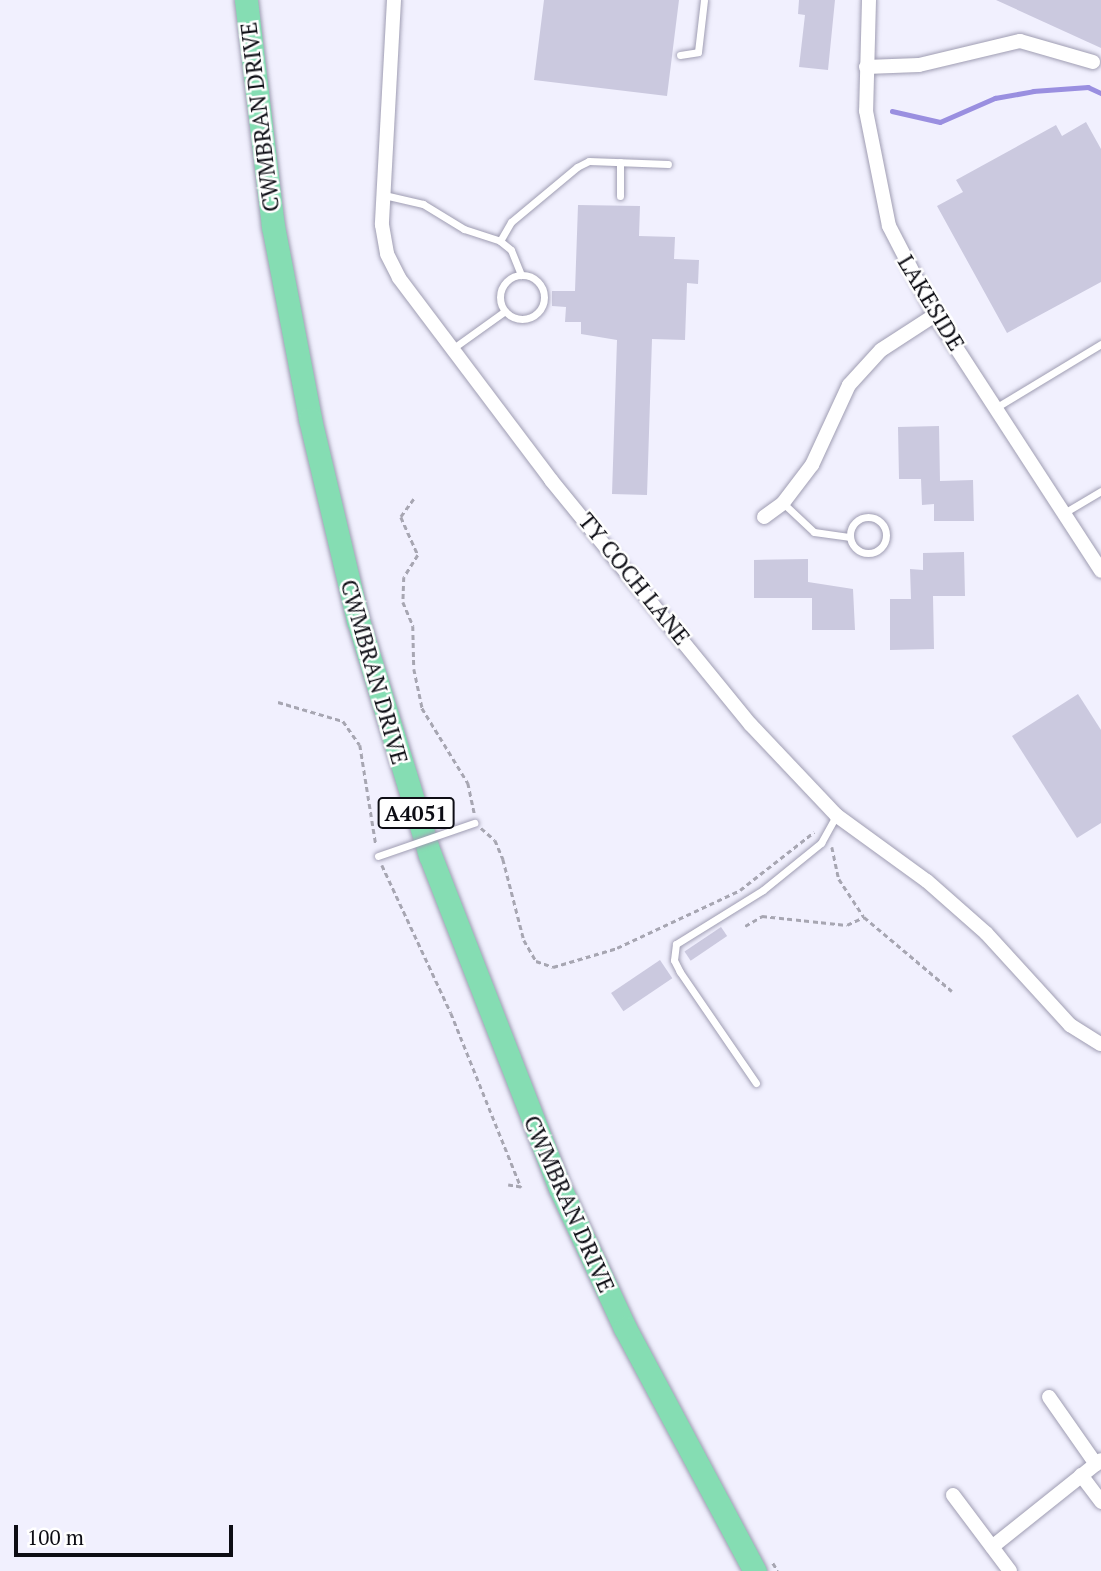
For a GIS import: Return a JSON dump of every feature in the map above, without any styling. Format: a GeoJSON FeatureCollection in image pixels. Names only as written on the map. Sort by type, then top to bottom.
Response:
{"type":"FeatureCollection","features":[{"type":"Feature","properties":{"kind":"main road","name":"CWMBRAN DRIVE"},"geometry":{"type":"LineString","coordinates":[[246,0],[273,226],[310,419],[358,620],[430,855],[560,1188],[625,1328],[763,1565]]}},
{"type":"Feature","properties":{"kind":"street","name":"TY COCH LANE"},"geometry":{"type":"LineString","coordinates":[[394,0],[383,195],[387,254],[452,349],[751,725],[836,815],[927,881],[986,933],[1070,1025],[1101,1044]]}},
{"type":"Feature","properties":{"kind":"street","name":"LAKESIDE"},"geometry":{"type":"LineString","coordinates":[[869,0],[866,67],[878,191],[911,275],[1101,571]]}},
{"type":"Feature","properties":{"kind":"street"},"geometry":{"type":"LineString","coordinates":[[866,67],[919,65],[1020,41],[1093,62]]}},
{"type":"Feature","properties":{"kind":"street"},"geometry":{"type":"LineString","coordinates":[[764,517],[783,503],[812,465],[849,385],[881,351],[935,315]]}},
{"type":"Feature","properties":{"kind":"street"},"geometry":{"type":"LineString","coordinates":[[992,1547],[1098,1462],[1049,1396]]}},
{"type":"Feature","properties":{"kind":"street"},"geometry":{"type":"LineString","coordinates":[[1081,1475],[1101,1503]]}},
{"type":"Feature","properties":{"kind":"street"},"geometry":{"type":"LineString","coordinates":[[953,1494],[1010,1571]]}},
{"type":"Feature","properties":{"kind":"lane"},"geometry":{"type":"LineString","coordinates":[[680,55],[698,52],[704,0]]}},
{"type":"Feature","properties":{"kind":"lane"},"geometry":{"type":"LineString","coordinates":[[500,241],[511,222],[577,167],[620,162],[668,164]]}},
{"type":"Feature","properties":{"kind":"lane"},"geometry":{"type":"LineString","coordinates":[[620,162],[620,196]]}},
{"type":"Feature","properties":{"kind":"lane"},"geometry":{"type":"LineString","coordinates":[[383,195],[424,204],[464,229],[500,241],[511,250],[521,275],[540,283],[545,296],[541,309],[524,319],[505,311],[500,299],[503,285],[521,275]]}},
{"type":"Feature","properties":{"kind":"lane"},"geometry":{"type":"LineString","coordinates":[[452,349],[505,311]]}},
{"type":"Feature","properties":{"kind":"lane"},"geometry":{"type":"LineString","coordinates":[[997,407],[1101,344]]}},
{"type":"Feature","properties":{"kind":"lane"},"geometry":{"type":"LineString","coordinates":[[1064,513],[1101,491]]}},
{"type":"Feature","properties":{"kind":"lane"},"geometry":{"type":"LineString","coordinates":[[783,503],[814,533],[849,537],[862,553],[875,552],[885,543],[886,529],[877,519],[864,517],[853,524],[849,537]]}},
{"type":"Feature","properties":{"kind":"lane"},"geometry":{"type":"LineString","coordinates":[[756,1083],[680,972],[674,960],[676,944],[763,890],[832,831],[836,815]]}},
{"type":"Feature","properties":{"kind":"lane"},"geometry":{"type":"LineString","coordinates":[[378,856],[474,823]]}},
{"type":"Feature","properties":{"kind":"path"},"geometry":{"type":"LineString","coordinates":[[414,499],[401,517],[418,555],[404,577],[403,602],[413,626],[414,669],[422,708],[468,783],[474,823],[495,839],[503,859],[524,940],[536,961],[553,967],[617,947],[740,890],[836,815]]}},
{"type":"Feature","properties":{"kind":"path"},"geometry":{"type":"LineString","coordinates":[[278,702],[343,721],[360,746],[378,856],[451,1013],[521,1187],[509,1185]]}},
{"type":"Feature","properties":{"kind":"path"},"geometry":{"type":"LineString","coordinates":[[832,831],[839,879],[864,917],[952,990]]}},
{"type":"Feature","properties":{"kind":"path"},"geometry":{"type":"LineString","coordinates":[[745,926],[762,916],[847,925],[864,917]]}},
{"type":"Feature","properties":{"kind":"path"},"geometry":{"type":"LineString","coordinates":[[763,1565],[778,1571]]}},
{"type":"Feature","properties":{"kind":"building"},"geometry":{"type":"Polygon","coordinates":[[[544,0],[679,0],[667,96],[534,80],[544,0]]]}},
{"type":"Feature","properties":{"kind":"building"},"geometry":{"type":"Polygon","coordinates":[[[799,0],[835,0],[828,70],[799,67],[805,15],[798,14],[799,0]]]}},
{"type":"Feature","properties":{"kind":"building"},"geometry":{"type":"Polygon","coordinates":[[[996,0],[1101,0],[1101,48],[996,0]]]}},
{"type":"Feature","properties":{"kind":"building"},"geometry":{"type":"Polygon","coordinates":[[[1086,122],[1101,149],[1101,282],[1007,333],[937,206],[963,192],[956,180],[1056,125],[1062,136],[1086,122]]]}},
{"type":"Feature","properties":{"kind":"building"},"geometry":{"type":"Polygon","coordinates":[[[578,205],[640,206],[639,236],[675,237],[674,259],[699,260],[698,284],[687,283],[685,340],[652,339],[647,495],[612,494],[617,340],[581,334],[581,322],[565,322],[566,307],[552,306],[552,291],[575,291],[578,205]]]}},
{"type":"Feature","properties":{"kind":"building"},"geometry":{"type":"Polygon","coordinates":[[[939,426],[940,481],[973,480],[974,521],[934,521],[934,504],[922,505],[921,479],[899,479],[898,427],[939,426]]]}},
{"type":"Feature","properties":{"kind":"building"},"geometry":{"type":"Polygon","coordinates":[[[964,552],[965,596],[933,596],[934,649],[890,650],[890,599],[911,599],[910,569],[923,570],[923,553],[964,552]]]}},
{"type":"Feature","properties":{"kind":"building"},"geometry":{"type":"Polygon","coordinates":[[[808,559],[808,582],[853,589],[855,630],[812,630],[812,598],[754,598],[754,560],[808,559]]]}},
{"type":"Feature","properties":{"kind":"building"},"geometry":{"type":"Polygon","coordinates":[[[1078,694],[1101,730],[1101,823],[1077,838],[1012,736],[1078,694]]]}},
{"type":"Feature","properties":{"kind":"building"},"geometry":{"type":"Polygon","coordinates":[[[721,927],[727,936],[691,961],[685,952],[721,927]]]}},
{"type":"Feature","properties":{"kind":"building"},"geometry":{"type":"Polygon","coordinates":[[[660,960],[672,978],[623,1011],[611,993],[660,960]]]}},
{"type":"Feature","properties":{"kind":"waterway"},"geometry":{"type":"LineString","coordinates":[[892,111],[940,122],[995,98],[1033,91],[1088,87],[1101,93]]}}]}
